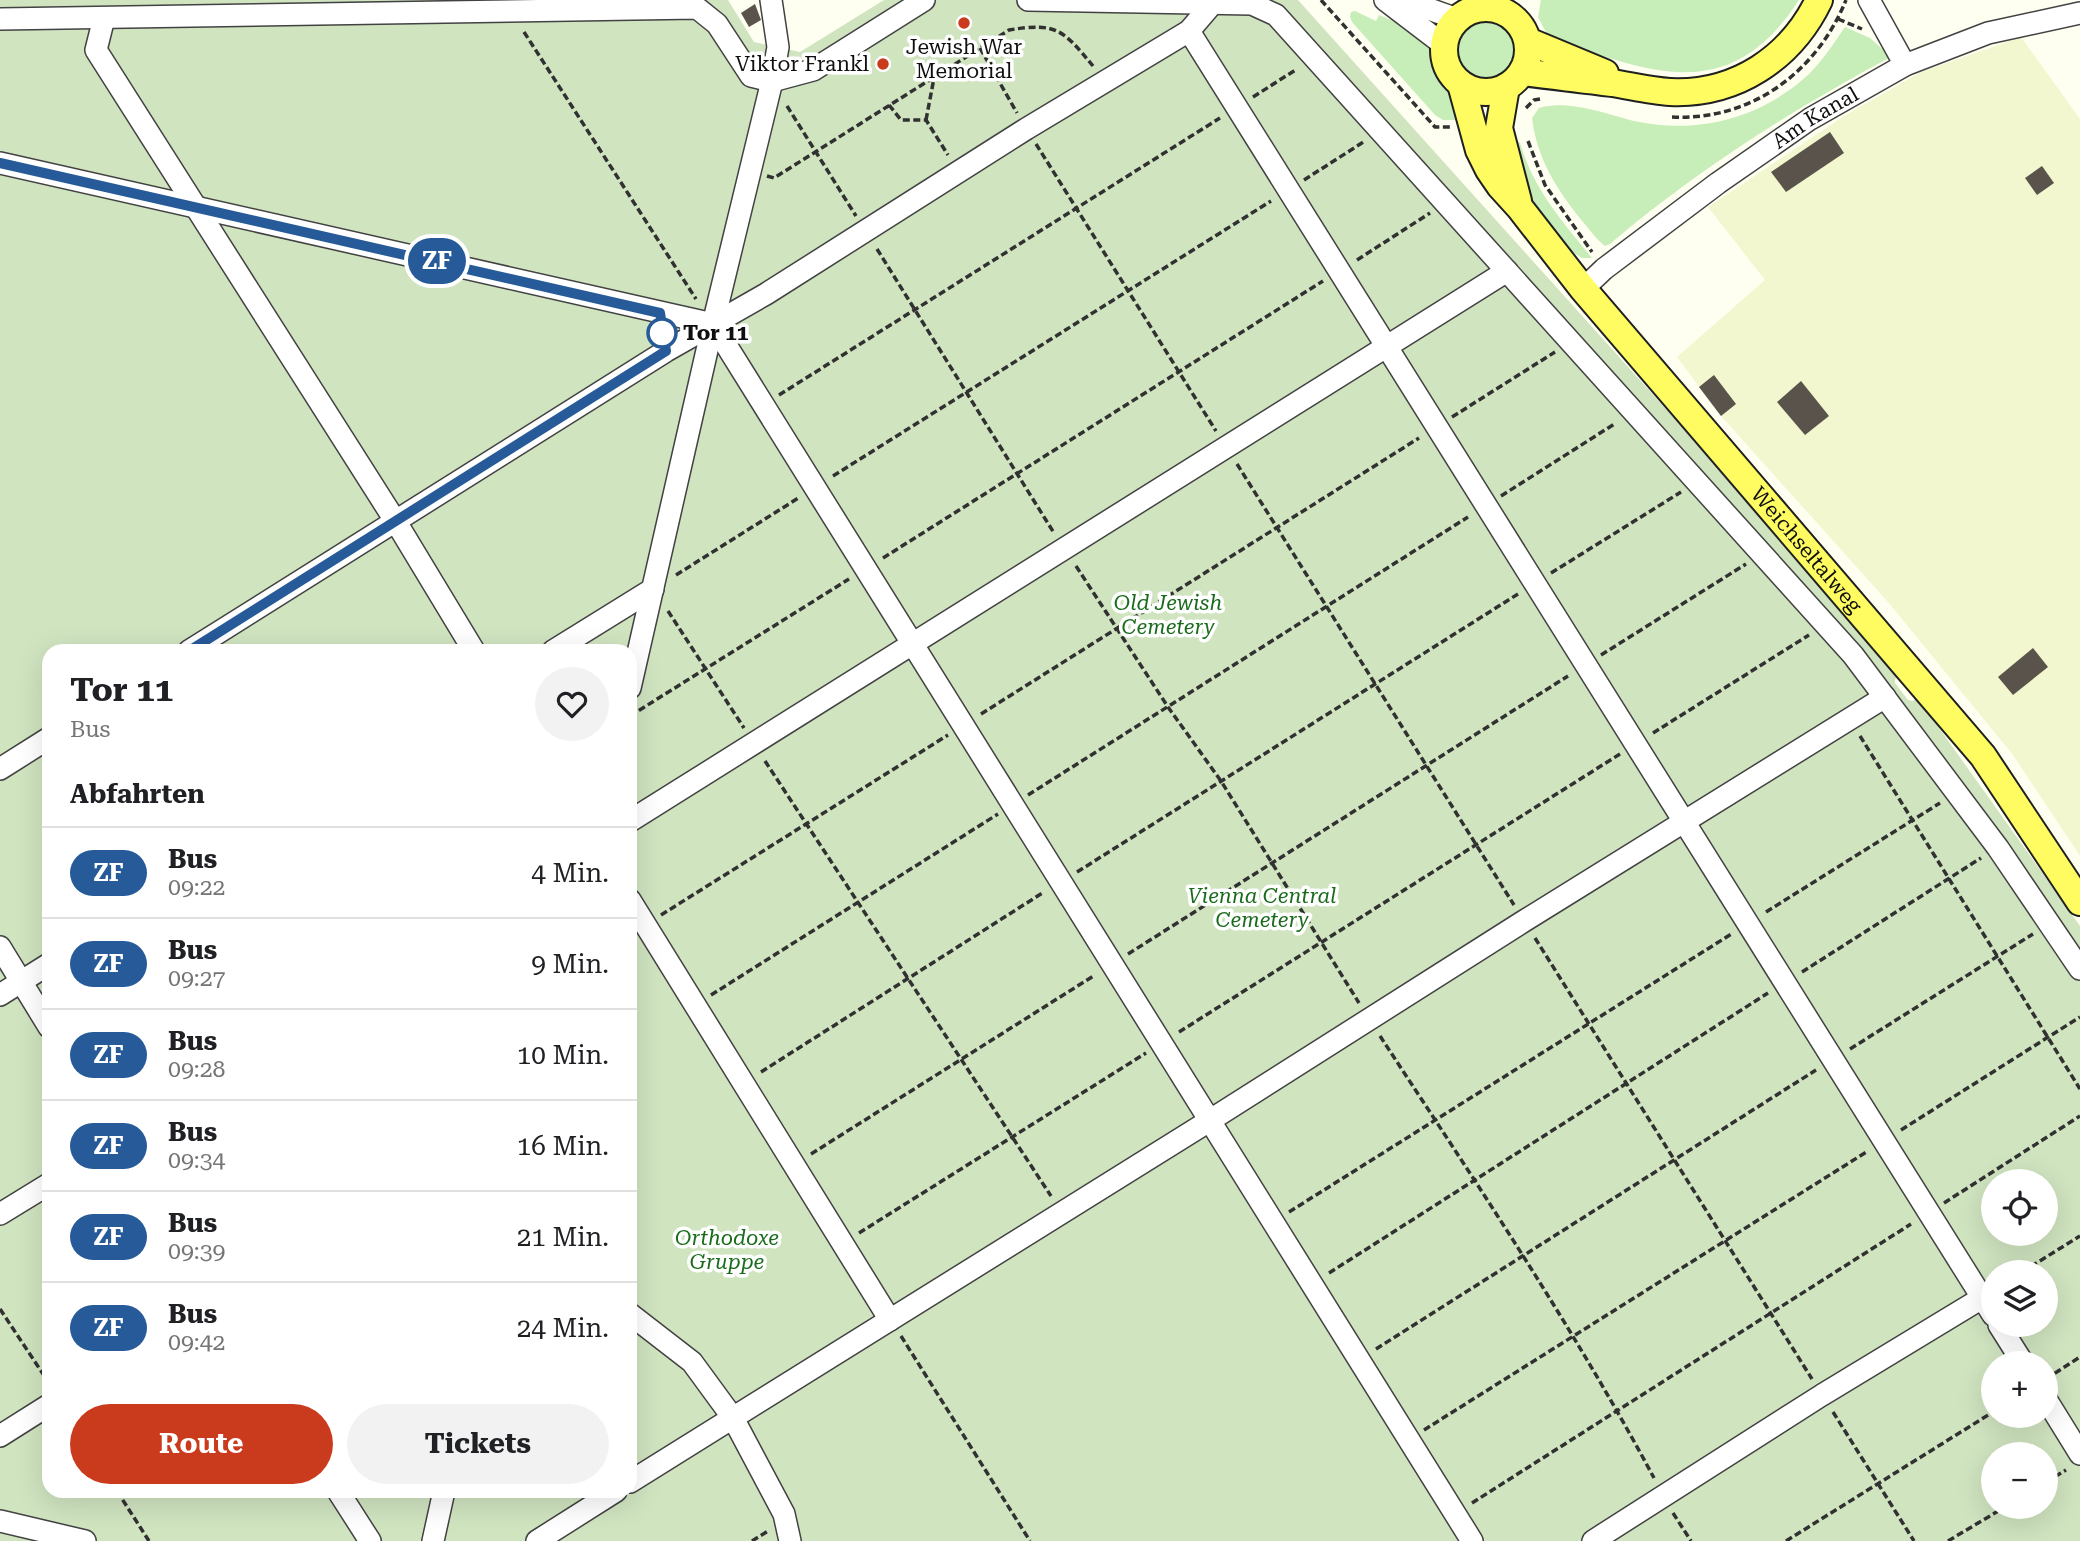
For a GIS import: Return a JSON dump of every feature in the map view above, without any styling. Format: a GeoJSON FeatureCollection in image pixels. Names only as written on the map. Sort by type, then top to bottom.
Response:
{"type":"FeatureCollection","features":[{"type":"Feature","properties":{"kind":"main road"},"geometry":{"type":"LineString","coordinates":[[1461,84],[1483,92],[1514,79],[1639,87],[1668,92],[1719,88],[1746,78],[1789,46],[1806,24],[1819,0]]}},
{"type":"Feature","properties":{"kind":"main road"},"geometry":{"type":"LineString","coordinates":[[1444,45],[1446,35],[1457,19],[1484,4],[1517,20],[1528,41],[1639,87]]}},
{"type":"Feature","properties":{"kind":"main road","name":"Weichseltalweg"},"geometry":{"type":"LineString","coordinates":[[1520,208],[1499,128],[1514,79],[1528,52],[1528,41]]}},
{"type":"Feature","properties":{"kind":"main road","name":"Weichseltalweg"},"geometry":{"type":"LineString","coordinates":[[1444,45],[1445,60],[1450,73],[1461,84],[1472,128],[1489,170],[1583,289],[1983,756],[2080,902]]}},
{"type":"Feature","properties":{"kind":"street"},"geometry":{"type":"LineString","coordinates":[[637,658],[772,81],[778,47],[771,0]]}},
{"type":"Feature","properties":{"kind":"street"},"geometry":{"type":"LineString","coordinates":[[0,19],[697,8],[717,24],[751,76],[772,81],[813,70],[924,0]]}},
{"type":"Feature","properties":{"kind":"street"},"geometry":{"type":"LineString","coordinates":[[1028,0],[1252,4],[1276,15],[1826,625],[1885,696],[1956,792],[2080,969]]}},
{"type":"Feature","properties":{"kind":"street"},"geometry":{"type":"LineString","coordinates":[[1385,0],[1444,45]]}},
{"type":"Feature","properties":{"kind":"street"},"geometry":{"type":"LineString","coordinates":[[1404,0],[1457,19]]}},
{"type":"Feature","properties":{"kind":"street"},"geometry":{"type":"LineString","coordinates":[[1869,0],[1905,65]]}},
{"type":"Feature","properties":{"kind":"street"},"geometry":{"type":"LineString","coordinates":[[200,644],[666,351],[766,294],[1026,129],[1189,31],[1213,4]]}},
{"type":"Feature","properties":{"kind":"street","name":"Am Kanal"},"geometry":{"type":"LineString","coordinates":[[1583,289],[1604,269],[1718,183],[1810,119],[1905,65],[1988,33],[2080,13]]}},
{"type":"Feature","properties":{"kind":"street"},"geometry":{"type":"LineString","coordinates":[[104,18],[96,50],[396,522],[470,644]]}},
{"type":"Feature","properties":{"kind":"street"},"geometry":{"type":"LineString","coordinates":[[1189,31],[1981,1296]]}},
{"type":"Feature","properties":{"kind":"street"},"geometry":{"type":"LineString","coordinates":[[0,163],[713,324],[1472,1541]]}},
{"type":"Feature","properties":{"kind":"street"},"geometry":{"type":"LineString","coordinates":[[637,817],[1507,271]]}},
{"type":"Feature","properties":{"kind":"street"},"geometry":{"type":"LineString","coordinates":[[660,313],[666,351]]}},
{"type":"Feature","properties":{"kind":"street"},"geometry":{"type":"LineString","coordinates":[[564,644],[653,589]]}},
{"type":"Feature","properties":{"kind":"street"},"geometry":{"type":"LineString","coordinates":[[637,1478],[1885,696]]}},
{"type":"Feature","properties":{"kind":"street"},"geometry":{"type":"LineString","coordinates":[[0,769],[42,742]]}},
{"type":"Feature","properties":{"kind":"street"},"geometry":{"type":"LineString","coordinates":[[637,912],[890,1320]]}},
{"type":"Feature","properties":{"kind":"street"},"geometry":{"type":"LineString","coordinates":[[0,947],[42,1016]]}},
{"type":"Feature","properties":{"kind":"street"},"geometry":{"type":"LineString","coordinates":[[0,995],[42,968]]}},
{"type":"Feature","properties":{"kind":"street"},"geometry":{"type":"LineString","coordinates":[[0,1214],[42,1188]]}},
{"type":"Feature","properties":{"kind":"street"},"geometry":{"type":"LineString","coordinates":[[1593,1541],[1822,1395],[1981,1311]]}},
{"type":"Feature","properties":{"kind":"street"},"geometry":{"type":"LineString","coordinates":[[637,1319],[692,1362],[733,1418],[784,1514],[790,1541]]}},
{"type":"Feature","properties":{"kind":"street"},"geometry":{"type":"LineString","coordinates":[[0,1436],[42,1409]]}},
{"type":"Feature","properties":{"kind":"street"},"geometry":{"type":"LineString","coordinates":[[2058,1426],[2074,1461]]}},
{"type":"Feature","properties":{"kind":"street"},"geometry":{"type":"LineString","coordinates":[[342,1498],[370,1541]]}},
{"type":"Feature","properties":{"kind":"street"},"geometry":{"type":"LineString","coordinates":[[433,1541],[442,1498]]}},
{"type":"Feature","properties":{"kind":"street"},"geometry":{"type":"LineString","coordinates":[[537,1541],[606,1498]]}},
{"type":"Feature","properties":{"kind":"street"},"geometry":{"type":"LineString","coordinates":[[0,1521],[85,1541]]}},
{"type":"Feature","properties":{"kind":"path"},"geometry":{"type":"LineString","coordinates":[[1321,0],[1435,127],[1472,128]]}},
{"type":"Feature","properties":{"kind":"path"},"geometry":{"type":"LineString","coordinates":[[510,11],[713,324]]}},
{"type":"Feature","properties":{"kind":"path"},"geometry":{"type":"LineString","coordinates":[[1838,19],[1847,23]]}},
{"type":"Feature","properties":{"kind":"path"},"geometry":{"type":"LineString","coordinates":[[749,172],[774,178],[1009,30],[1033,26],[1048,27],[1065,34],[1105,81]]}},
{"type":"Feature","properties":{"kind":"path"},"geometry":{"type":"LineString","coordinates":[[980,48],[1026,129],[1914,1541]]}},
{"type":"Feature","properties":{"kind":"path"},"geometry":{"type":"LineString","coordinates":[[762,406],[1316,57]]}},
{"type":"Feature","properties":{"kind":"path"},"geometry":{"type":"LineString","coordinates":[[934,76],[926,120],[958,172]]}},
{"type":"Feature","properties":{"kind":"path"},"geometry":{"type":"LineString","coordinates":[[772,81],[1064,549],[1221,781],[1323,941],[1369,1019],[1476,1180],[1574,1336],[1691,1541]]}},
{"type":"Feature","properties":{"kind":"path"},"geometry":{"type":"LineString","coordinates":[[889,104],[901,120],[926,120]]}},
{"type":"Feature","properties":{"kind":"path"},"geometry":{"type":"LineString","coordinates":[[1062,1213],[1010,1138],[805,825],[707,668],[653,589],[1382,131]]}},
{"type":"Feature","properties":{"kind":"path"},"geometry":{"type":"LineString","coordinates":[[1526,135],[1545,185],[1604,269]]}},
{"type":"Feature","properties":{"kind":"path"},"geometry":{"type":"LineString","coordinates":[[637,712],[1447,203]]}},
{"type":"Feature","properties":{"kind":"path"},"geometry":{"type":"LineString","coordinates":[[645,925],[1572,342]]}},
{"type":"Feature","properties":{"kind":"path"},"geometry":{"type":"LineString","coordinates":[[695,1006],[1633,413]]}},
{"type":"Feature","properties":{"kind":"path"},"geometry":{"type":"LineString","coordinates":[[743,1083],[1698,481]]}},
{"type":"Feature","properties":{"kind":"path"},"geometry":{"type":"LineString","coordinates":[[794,1165],[1762,554]]}},
{"type":"Feature","properties":{"kind":"path"},"geometry":{"type":"LineString","coordinates":[[843,1243],[1826,625]]}},
{"type":"Feature","properties":{"kind":"path"},"geometry":{"type":"LineString","coordinates":[[1849,719],[2080,1089]]}},
{"type":"Feature","properties":{"kind":"path"},"geometry":{"type":"LineString","coordinates":[[1273,1222],[1956,792]]}},
{"type":"Feature","properties":{"kind":"path"},"geometry":{"type":"LineString","coordinates":[[1311,1284],[1997,848]]}},
{"type":"Feature","properties":{"kind":"path"},"geometry":{"type":"LineString","coordinates":[[1359,1360],[1998,958],[2049,923]]}},
{"type":"Feature","properties":{"kind":"path"},"geometry":{"type":"LineString","coordinates":[[1409,1440],[2080,1017]]}},
{"type":"Feature","properties":{"kind":"path"},"geometry":{"type":"LineString","coordinates":[[1455,1514],[2080,1116]]}},
{"type":"Feature","properties":{"kind":"path"},"geometry":{"type":"LineString","coordinates":[[2041,1260],[2080,1236]]}},
{"type":"Feature","properties":{"kind":"path"},"geometry":{"type":"LineString","coordinates":[[0,1310],[42,1373]]}},
{"type":"Feature","properties":{"kind":"path"},"geometry":{"type":"LineString","coordinates":[[890,1320],[1030,1541]]}},
{"type":"Feature","properties":{"kind":"path"},"geometry":{"type":"LineString","coordinates":[[2058,1371],[2080,1357]]}},
{"type":"Feature","properties":{"kind":"path"},"geometry":{"type":"LineString","coordinates":[[1786,1541],[1981,1420]]}},
{"type":"Feature","properties":{"kind":"path"},"geometry":{"type":"LineString","coordinates":[[2058,1473],[2074,1461]]}},
{"type":"Feature","properties":{"kind":"path"},"geometry":{"type":"LineString","coordinates":[[121,1498],[149,1541]]}},
{"type":"Feature","properties":{"kind":"path"},"geometry":{"type":"LineString","coordinates":[[1948,1541],[1985,1519]]}},
{"type":"Feature","properties":{"kind":"green space","name":"Old Jewish Cemetery"},"geometry":{"type":"Polygon","coordinates":[[[0,0],[728,0],[754,42],[800,52],[884,0],[1298,0],[1844,607],[1900,675],[1895,679],[1895,683],[1908,700],[1913,701],[1917,697],[2080,926],[2080,1541],[0,1541],[0,0]]]}},
{"type":"Feature","properties":{"kind":"green space"},"geometry":{"type":"Polygon","coordinates":[[[1541,0],[1799,0],[1772,34],[1744,57],[1715,69],[1685,72],[1653,69],[1620,61],[1549,38],[1538,17],[1541,0]]]}},
{"type":"Feature","properties":{"kind":"green space"},"geometry":{"type":"Polygon","coordinates":[[[1355,11],[1376,21],[1379,15],[1399,23],[1428,45],[1437,73],[1452,94],[1461,120],[1443,120],[1435,115],[1352,22],[1351,12],[1355,11]]]}},
{"type":"Feature","properties":{"kind":"green space"},"geometry":{"type":"Polygon","coordinates":[[[1486,15],[1499,17],[1514,30],[1519,48],[1517,61],[1504,76],[1486,81],[1473,79],[1458,66],[1453,48],[1455,35],[1468,20],[1486,15]]]}},
{"type":"Feature","properties":{"kind":"green space"},"geometry":{"type":"Polygon","coordinates":[[[1845,27],[1870,38],[1889,58],[1816,99],[1710,167],[1610,244],[1605,246],[1583,222],[1557,186],[1543,160],[1532,118],[1539,108],[1574,106],[1658,125],[1705,124],[1728,119],[1771,102],[1791,89],[1814,69],[1845,27]]]}},
{"type":"Feature","properties":{"kind":"green space"},"geometry":{"type":"Polygon","coordinates":[[[2021,37],[2080,119],[2080,856],[2013,755],[1888,602],[1721,416],[1677,357],[1765,280],[1708,207],[1844,116],[1921,72],[2021,37]]]}},
{"type":"Feature","properties":{"kind":"green space"},"geometry":{"type":"Polygon","coordinates":[[[1515,140],[1520,143],[1533,176],[1550,204],[1592,258],[1582,258],[1572,252],[1534,203],[1524,186],[1515,140]]]}},
{"type":"Feature","properties":{"kind":"building"},"geometry":{"type":"Polygon","coordinates":[[[755,4],[761,20],[749,27],[741,13],[755,4]]]}},
{"type":"Feature","properties":{"kind":"building"},"geometry":{"type":"Polygon","coordinates":[[[1830,132],[1844,153],[1786,192],[1771,172],[1830,132]]]}},
{"type":"Feature","properties":{"kind":"building"},"geometry":{"type":"Polygon","coordinates":[[[2042,166],[2054,183],[2037,195],[2025,178],[2042,166]]]}},
{"type":"Feature","properties":{"kind":"building"},"geometry":{"type":"Polygon","coordinates":[[[1714,375],[1736,404],[1721,416],[1699,387],[1714,375]]]}},
{"type":"Feature","properties":{"kind":"building"},"geometry":{"type":"Polygon","coordinates":[[[1801,381],[1829,416],[1805,435],[1777,402],[1801,381]]]}},
{"type":"Feature","properties":{"kind":"building"},"geometry":{"type":"Polygon","coordinates":[[[2033,648],[2048,667],[2013,695],[1998,677],[2033,648]]]}},
{"type":"Feature","properties":{"kind":"bus line","name":"ZF"},"geometry":{"type":"LineString","coordinates":[[0,163],[660,313],[666,351],[200,644]]}},
{"type":"Feature","properties":{"kind":"place","name":"Jewish War Memorial"},"geometry":{"type":"Point","coordinates":[964,23]}},
{"type":"Feature","properties":{"kind":"place","name":"Viktor Frankl"},"geometry":{"type":"Point","coordinates":[883,64]}},
{"type":"Feature","properties":{"kind":"place","name":"Tor 11"},"geometry":{"type":"Point","coordinates":[662,333]}},
{"type":"Feature","properties":{"kind":"park label","name":"Vienna Central Cemetery"},"geometry":{"type":"Point","coordinates":[1262,908]}},
{"type":"Feature","properties":{"kind":"park label","name":"Orthodoxe Gruppe"},"geometry":{"type":"Point","coordinates":[727,1250]}}]}
